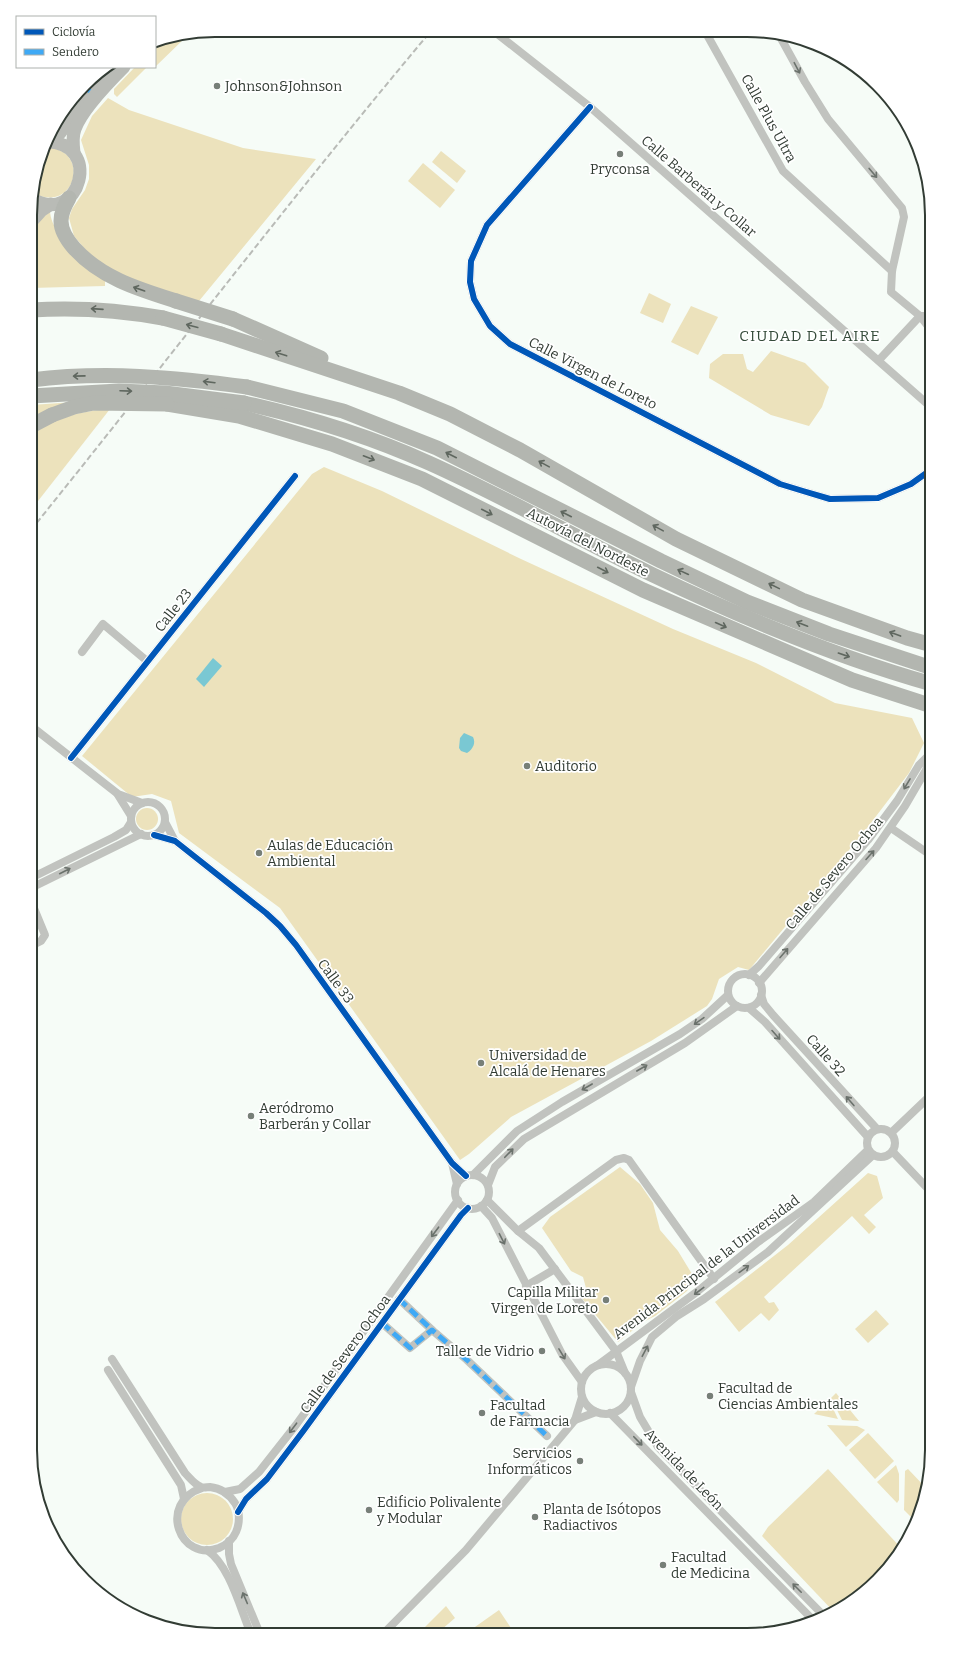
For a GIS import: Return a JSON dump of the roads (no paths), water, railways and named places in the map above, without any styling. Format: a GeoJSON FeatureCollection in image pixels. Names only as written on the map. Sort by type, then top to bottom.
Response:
{"type":"FeatureCollection","features":[{"type":"Feature","properties":{"kind":"highway"},"geometry":{"type":"LineString","coordinates":[[69,198],[61,221],[67,240],[84,259],[104,274],[124,284],[233,319],[328,362],[419,396],[450,414],[520,450],[676,538],[802,600],[925,643]]}},
{"type":"Feature","properties":{"kind":"highway"},"geometry":{"type":"LineString","coordinates":[[37,310],[78,308],[127,311],[163,318],[221,334],[399,393],[450,414]]}},
{"type":"Feature","properties":{"kind":"highway"},"geometry":{"type":"LineString","coordinates":[[37,379],[58,376],[168,377],[247,387],[343,411],[437,448],[661,562],[747,602],[828,634],[925,666]]}},
{"type":"Feature","properties":{"kind":"highway"},"geometry":{"type":"LineString","coordinates":[[37,396],[127,391],[166,393],[272,418],[428,462]]}},
{"type":"Feature","properties":{"kind":"highway"},"geometry":{"type":"LineString","coordinates":[[37,423],[52,415],[74,407],[94,403],[167,404],[241,410],[422,479],[643,590],[852,680],[925,704]]}},
{"type":"Feature","properties":{"kind":"highway","name":"Autovía del Nordeste"},"geometry":{"type":"LineString","coordinates":[[241,410],[337,427],[428,462],[652,575],[730,611],[824,648],[925,682]]}},
{"type":"Feature","properties":{"kind":"highway"},"geometry":{"type":"LineString","coordinates":[[828,634],[925,658]]}},
{"type":"Feature","properties":{"kind":"main road"},"geometry":{"type":"LineString","coordinates":[[55,137],[60,133],[90,91],[118,70]]}},
{"type":"Feature","properties":{"kind":"main road"},"geometry":{"type":"LineString","coordinates":[[37,201],[44,204],[60,202],[69,198],[78,186],[81,172],[79,162],[74,153],[72,141],[75,128],[118,70]]}},
{"type":"Feature","properties":{"kind":"main road"},"geometry":{"type":"LineString","coordinates":[[53,143],[67,147],[74,153]]}},
{"type":"Feature","properties":{"kind":"main road"},"geometry":{"type":"LineString","coordinates":[[37,216],[51,204]]}},
{"type":"Feature","properties":{"kind":"street","name":"Calle Barberán y Collar"},"geometry":{"type":"LineString","coordinates":[[501,37],[590,107],[925,402]]}},
{"type":"Feature","properties":{"kind":"street","name":"Calle Plus Ultra"},"geometry":{"type":"LineString","coordinates":[[708,37],[783,171],[892,271]]}},
{"type":"Feature","properties":{"kind":"street"},"geometry":{"type":"LineString","coordinates":[[781,40],[828,119],[902,208],[904,217],[892,271],[891,292],[920,316],[925,322]]}},
{"type":"Feature","properties":{"kind":"street","name":"Calle Virgen de Loreto"},"geometry":{"type":"LineString","coordinates":[[590,107],[487,225],[471,261],[470,282],[474,299],[490,326],[510,344],[780,484],[830,499],[878,498],[911,484],[925,475]]}},
{"type":"Feature","properties":{"kind":"street"},"geometry":{"type":"LineString","coordinates":[[879,360],[920,316],[925,316]]}},
{"type":"Feature","properties":{"kind":"street","name":"Calle 23"},"geometry":{"type":"LineString","coordinates":[[71,758],[294,476]]}},
{"type":"Feature","properties":{"kind":"street"},"geometry":{"type":"LineString","coordinates":[[82,652],[103,624],[147,661]]}},
{"type":"Feature","properties":{"kind":"street"},"geometry":{"type":"LineString","coordinates":[[37,731],[118,794],[142,803],[152,803],[160,808],[163,812],[165,822],[159,832],[148,836],[136,831],[118,794]]}},
{"type":"Feature","properties":{"kind":"street","name":"Calle de Severo Ochoa"},"geometry":{"type":"LineString","coordinates":[[748,975],[759,966],[868,840],[897,801],[919,765],[925,759]]}},
{"type":"Feature","properties":{"kind":"street","name":"Calle de Severo Ochoa"},"geometry":{"type":"LineString","coordinates":[[759,983],[876,848],[891,828],[925,772]]}},
{"type":"Feature","properties":{"kind":"street"},"geometry":{"type":"LineString","coordinates":[[37,875],[114,838],[126,830],[133,810],[142,803]]}},
{"type":"Feature","properties":{"kind":"street","name":"Calle 33"},"geometry":{"type":"LineString","coordinates":[[165,822],[176,841],[280,926],[300,951],[452,1163],[469,1175]]}},
{"type":"Feature","properties":{"kind":"street"},"geometry":{"type":"LineString","coordinates":[[891,828],[925,851]]}},
{"type":"Feature","properties":{"kind":"street"},"geometry":{"type":"LineString","coordinates":[[37,885],[141,834]]}},
{"type":"Feature","properties":{"kind":"street","name":"Calle 33"},"geometry":{"type":"LineString","coordinates":[[154,835],[176,841]]}},
{"type":"Feature","properties":{"kind":"street"},"geometry":{"type":"LineString","coordinates":[[37,916],[45,935],[37,942]]}},
{"type":"Feature","properties":{"kind":"street"},"geometry":{"type":"LineString","coordinates":[[728,995],[702,1019],[680,1034],[562,1102],[517,1131],[457,1184],[455,1194],[458,1200],[468,1208],[484,1203],[489,1195],[488,1185],[495,1167],[524,1139],[685,1043],[736,1006],[749,1008],[757,1003],[761,995],[759,983],[748,975],[740,975],[729,984],[728,995],[736,1006]]}},
{"type":"Feature","properties":{"kind":"street","name":"Calle 32"},"geometry":{"type":"LineString","coordinates":[[761,995],[764,1004],[772,1015],[877,1129]]}},
{"type":"Feature","properties":{"kind":"street","name":"Calle 32"},"geometry":{"type":"LineString","coordinates":[[749,1008],[765,1022],[868,1137]]}},
{"type":"Feature","properties":{"kind":"street"},"geometry":{"type":"LineString","coordinates":[[891,1133],[925,1101]]}},
{"type":"Feature","properties":{"kind":"street"},"geometry":{"type":"LineString","coordinates":[[877,1129],[885,1129],[891,1133],[895,1140],[893,1152],[883,1157],[871,1152],[868,1137],[877,1129]]}},
{"type":"Feature","properties":{"kind":"street","name":"Avenida Principal de la Universidad"},"geometry":{"type":"LineString","coordinates":[[484,1203],[539,1248],[616,1351],[648,1329],[714,1279],[758,1242],[814,1202],[871,1152]]}},
{"type":"Feature","properties":{"kind":"street","name":"Avenida Principal de la Universidad"},"geometry":{"type":"LineString","coordinates":[[631,1389],[640,1360],[652,1337],[677,1316],[768,1252],[871,1152]]}},
{"type":"Feature","properties":{"kind":"street"},"geometry":{"type":"LineString","coordinates":[[893,1152],[925,1186]]}},
{"type":"Feature","properties":{"kind":"street"},"geometry":{"type":"LineString","coordinates":[[518,1231],[616,1160],[624,1158],[629,1160],[714,1279]]}},
{"type":"Feature","properties":{"kind":"street","name":"Calle 33"},"geometry":{"type":"LineString","coordinates":[[452,1163],[457,1184]]}},
{"type":"Feature","properties":{"kind":"street"},"geometry":{"type":"LineString","coordinates":[[469,1175],[479,1176],[488,1185]]}},
{"type":"Feature","properties":{"kind":"street","name":"Calle de Severo Ochoa"},"geometry":{"type":"LineString","coordinates":[[225,1492],[240,1489],[259,1472],[296,1425],[458,1200]]}},
{"type":"Feature","properties":{"kind":"street"},"geometry":{"type":"LineString","coordinates":[[484,1203],[562,1354],[582,1382]]}},
{"type":"Feature","properties":{"kind":"street","name":"Calle de Severo Ochoa"},"geometry":{"type":"LineString","coordinates":[[238,1512],[246,1499],[266,1479],[304,1430],[461,1215],[468,1208]]}},
{"type":"Feature","properties":{"kind":"street"},"geometry":{"type":"LineString","coordinates":[[526,1286],[555,1269]]}},
{"type":"Feature","properties":{"kind":"street"},"geometry":{"type":"LineString","coordinates":[[399,1300],[467,1360],[547,1436]]}},
{"type":"Feature","properties":{"kind":"street"},"geometry":{"type":"LineString","coordinates":[[382,1324],[410,1348],[432,1330]]}},
{"type":"Feature","properties":{"kind":"street"},"geometry":{"type":"LineString","coordinates":[[389,1628],[466,1550],[575,1420],[582,1397],[582,1382],[591,1369],[616,1351],[631,1389],[624,1406],[610,1413],[596,1412],[575,1420]]}},
{"type":"Feature","properties":{"kind":"street"},"geometry":{"type":"LineString","coordinates":[[112,1360],[185,1473],[193,1482],[202,1488]]}},
{"type":"Feature","properties":{"kind":"street"},"geometry":{"type":"LineString","coordinates":[[598,1365],[613,1365],[625,1373]]}},
{"type":"Feature","properties":{"kind":"street"},"geometry":{"type":"LineString","coordinates":[[108,1370],[181,1485],[184,1499]]}},
{"type":"Feature","properties":{"kind":"street","name":"Avenida de León"},"geometry":{"type":"LineString","coordinates":[[631,1389],[640,1417],[658,1447],[820,1612]]}},
{"type":"Feature","properties":{"kind":"street"},"geometry":{"type":"LineString","coordinates":[[582,1397],[585,1403],[596,1412]]}},
{"type":"Feature","properties":{"kind":"street","name":"Avenida de León"},"geometry":{"type":"LineString","coordinates":[[610,1413],[810,1616]]}},
{"type":"Feature","properties":{"kind":"street"},"geometry":{"type":"LineString","coordinates":[[248,1628],[223,1567],[215,1556],[207,1550],[192,1546],[181,1535],[176,1519],[178,1510],[184,1499],[194,1491],[202,1488],[210,1487],[225,1492],[231,1498],[238,1512],[238,1528],[230,1541],[229,1554],[231,1564],[258,1628]]}},
{"type":"Feature","properties":{"kind":"street"},"geometry":{"type":"LineString","coordinates":[[738,1542],[740,1529]]}},
{"type":"Feature","properties":{"kind":"street"},"geometry":{"type":"LineString","coordinates":[[738,1542],[748,1538]]}},
{"type":"Feature","properties":{"kind":"street"},"geometry":{"type":"LineString","coordinates":[[207,1550],[215,1549],[230,1541]]}},
{"type":"Feature","properties":{"kind":"water"},"geometry":{"type":"Polygon","coordinates":[[[213,658],[222,666],[204,687],[196,679],[213,658]]]}},
{"type":"Feature","properties":{"kind":"water"},"geometry":{"type":"Polygon","coordinates":[[[464,733],[473,737],[474,739],[471,750],[467,753],[461,751],[459,748],[460,738],[464,733]]]}},
{"type":"Feature","properties":{"kind":"railway"},"geometry":{"type":"LineString","coordinates":[[37,523],[330,154],[426,37]]}},
{"type":"Feature","properties":{"kind":"place","name":"Johnson&Johnson"},"geometry":{"type":"Point","coordinates":[217,86]}},
{"type":"Feature","properties":{"kind":"place","name":"Pryconsa"},"geometry":{"type":"Point","coordinates":[620,154]}},
{"type":"Feature","properties":{"kind":"place","name":"Auditorio"},"geometry":{"type":"Point","coordinates":[527,766]}},
{"type":"Feature","properties":{"kind":"place","name":"Aulas de Educación Ambiental"},"geometry":{"type":"Point","coordinates":[259,853]}},
{"type":"Feature","properties":{"kind":"place","name":"Universidad de Alcalá de Henares"},"geometry":{"type":"Point","coordinates":[481,1063]}},
{"type":"Feature","properties":{"kind":"place","name":"Aeródromo Barberán y Collar"},"geometry":{"type":"Point","coordinates":[251,1116]}},
{"type":"Feature","properties":{"kind":"place","name":"Capilla Militar Virgen de Loreto"},"geometry":{"type":"Point","coordinates":[606,1300]}},
{"type":"Feature","properties":{"kind":"place","name":"Taller de Vidrio"},"geometry":{"type":"Point","coordinates":[542,1351]}},
{"type":"Feature","properties":{"kind":"place","name":"Facultad de Ciencias Ambientales"},"geometry":{"type":"Point","coordinates":[710,1396]}},
{"type":"Feature","properties":{"kind":"place","name":"Facultad de Farmacia"},"geometry":{"type":"Point","coordinates":[482,1413]}},
{"type":"Feature","properties":{"kind":"place","name":"Servicios Informáticos"},"geometry":{"type":"Point","coordinates":[580,1461]}},
{"type":"Feature","properties":{"kind":"place","name":"Edificio Polivalente y Modular"},"geometry":{"type":"Point","coordinates":[369,1510]}},
{"type":"Feature","properties":{"kind":"place","name":"Planta de Isótopos Radiactivos"},"geometry":{"type":"Point","coordinates":[535,1517]}},
{"type":"Feature","properties":{"kind":"place","name":"Facultad de Medicina"},"geometry":{"type":"Point","coordinates":[663,1565]}},
{"type":"Feature","properties":{"kind":"district","name":"CIUDAD DEL AIRE"},"geometry":{"type":"Point","coordinates":[810,336]}}]}
